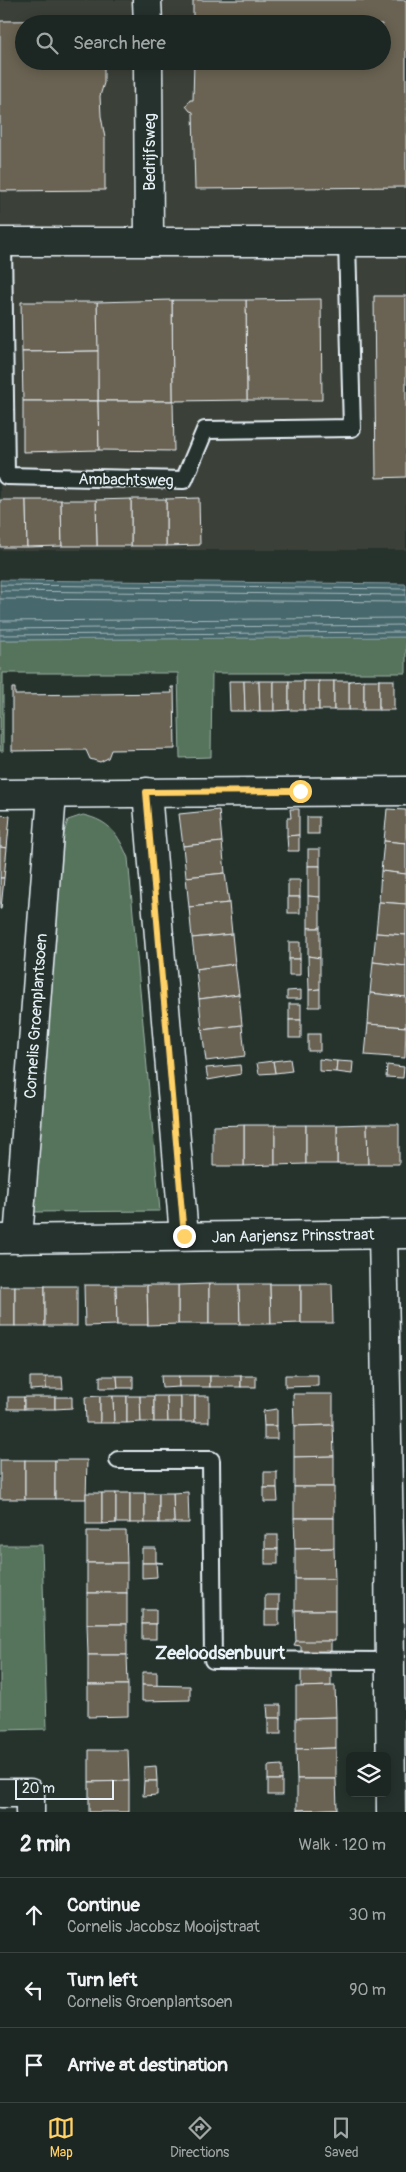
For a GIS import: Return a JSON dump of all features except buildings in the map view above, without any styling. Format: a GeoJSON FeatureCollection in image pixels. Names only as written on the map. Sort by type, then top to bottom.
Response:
{"type":"FeatureCollection","features":[{"type":"Feature","properties":{"kind":"street"},"geometry":{"type":"LineString","coordinates":[[147,0],[148,15]]}},
{"type":"Feature","properties":{"kind":"street","name":"Bedrijfsweg"},"geometry":{"type":"LineString","coordinates":[[148,70],[149,242]]}},
{"type":"Feature","properties":{"kind":"street","name":"Ambachtsweg"},"geometry":{"type":"LineString","coordinates":[[1,242],[406,242]]}},
{"type":"Feature","properties":{"kind":"street"},"geometry":{"type":"LineString","coordinates":[[0,794],[406,791]]}},
{"type":"Feature","properties":{"kind":"street"},"geometry":{"type":"LineString","coordinates":[[146,792],[184,1236]]}},
{"type":"Feature","properties":{"kind":"street","name":"Cornelis Groenplantsoen"},"geometry":{"type":"LineString","coordinates":[[9,1239],[52,794]]}},
{"type":"Feature","properties":{"kind":"street"},"geometry":{"type":"LineString","coordinates":[[391,1812],[389,1661],[397,1542],[394,1234]]}},
{"type":"Feature","properties":{"kind":"street","name":"Jan Aarjensz Prinsstraat"},"geometry":{"type":"LineString","coordinates":[[9,1239],[394,1234]]}},
{"type":"Feature","properties":{"kind":"street"},"geometry":{"type":"LineString","coordinates":[[0,1793],[30,1793],[30,1812]]}},
{"type":"Feature","properties":{"kind":"lane","name":"Ambachtsweg"},"geometry":{"type":"LineString","coordinates":[[1,242],[6,476],[184,480],[205,430],[352,428],[346,242]]}},
{"type":"Feature","properties":{"kind":"lane"},"geometry":{"type":"LineString","coordinates":[[118,1460],[211,1460],[213,1660],[389,1661]]}},
{"type":"Feature","properties":{"kind":"shaded area"},"geometry":{"type":"Polygon","coordinates":[[[0,0],[406,0],[406,550],[0,550],[0,0]]]}},
{"type":"Feature","properties":{"kind":"green space"},"geometry":{"type":"Polygon","coordinates":[[[406,637],[406,673],[212,673],[211,757],[180,758],[178,673],[3,673],[3,751],[0,751],[0,640],[406,637]]]}},
{"type":"Feature","properties":{"kind":"green space"},"geometry":{"type":"Polygon","coordinates":[[[83,815],[100,821],[112,830],[121,842],[128,858],[160,1211],[32,1212],[62,839],[68,820],[83,815]]]}},
{"type":"Feature","properties":{"kind":"green space"},"geometry":{"type":"Polygon","coordinates":[[[0,1545],[42,1545],[47,1729],[0,1730],[0,1545]]]}},
{"type":"Feature","properties":{"kind":"water"},"geometry":{"type":"Polygon","coordinates":[[[0,580],[406,584],[406,637],[0,640],[0,580]]]}},
{"type":"Feature","properties":{"kind":"district","name":"Zeeloodsenbuurt"},"geometry":{"type":"Point","coordinates":[220,1653]}},
{"type":"Feature","properties":{"kind":"route"},"geometry":{"type":"LineString","coordinates":[[184,1236],[146,792],[300,791]]}}]}
